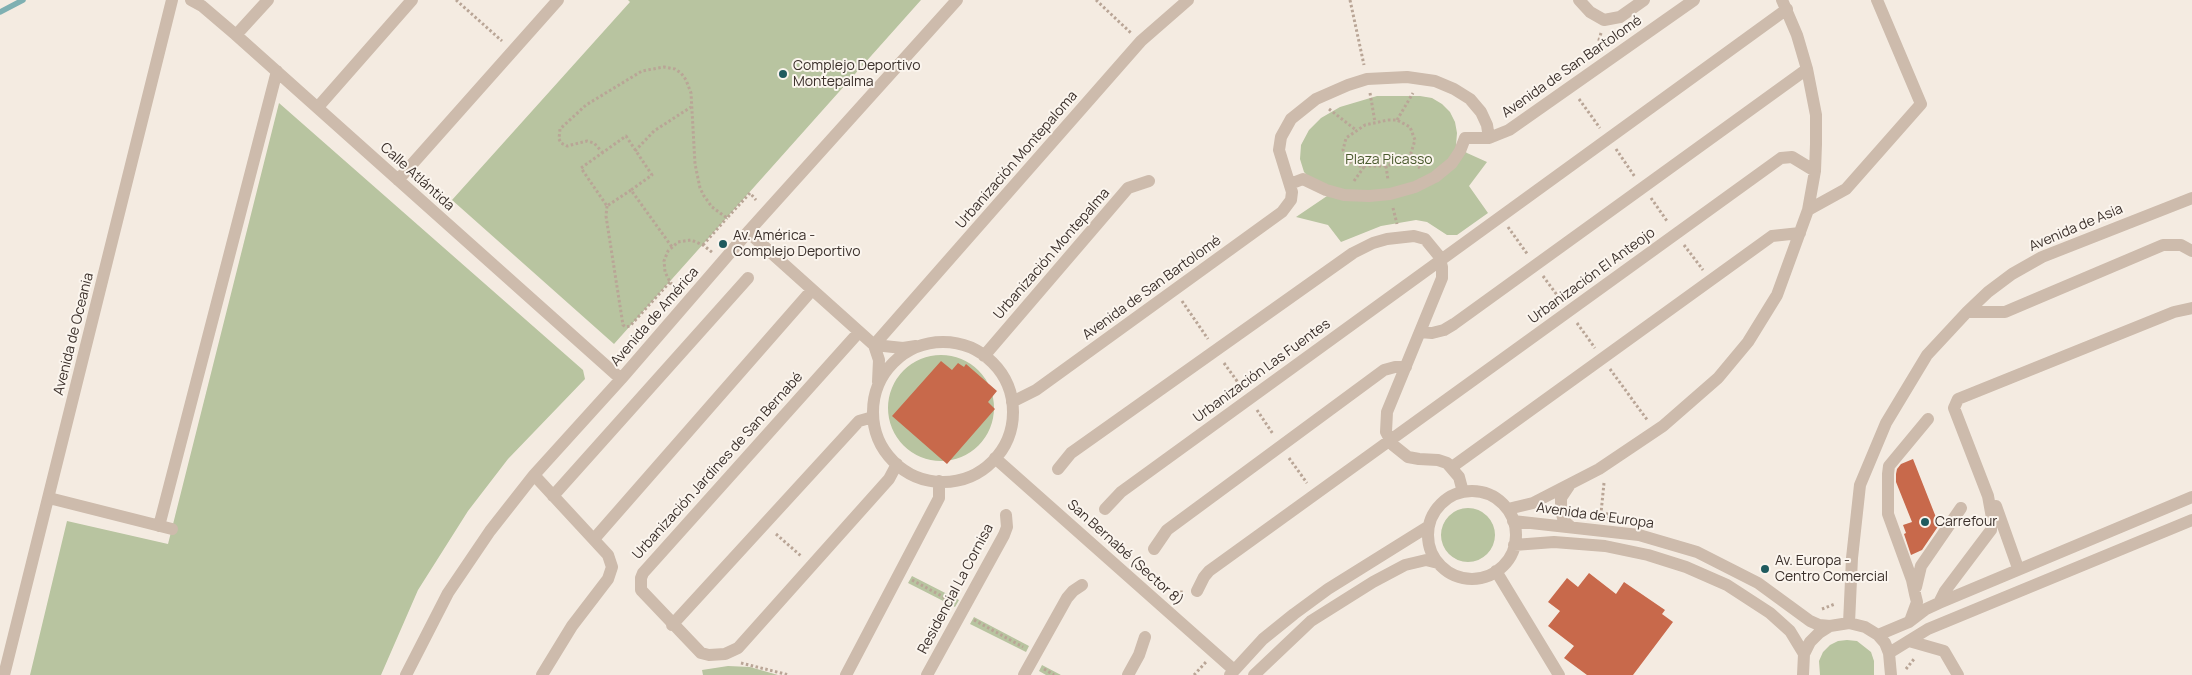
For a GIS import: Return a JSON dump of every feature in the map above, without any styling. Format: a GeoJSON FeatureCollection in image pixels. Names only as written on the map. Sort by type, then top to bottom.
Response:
{"type":"FeatureCollection","features":[{"type":"Feature","properties":{"kind":"street","name":"Avenida de Oceania"},"geometry":{"type":"LineString","coordinates":[[4,675],[172,0]]}},
{"type":"Feature","properties":{"kind":"street","name":"Calle Atlántida"},"geometry":{"type":"LineString","coordinates":[[191,0],[202,6],[277,71],[621,379]]}},
{"type":"Feature","properties":{"kind":"street"},"geometry":{"type":"LineString","coordinates":[[236,35],[268,0]]}},
{"type":"Feature","properties":{"kind":"street"},"geometry":{"type":"LineString","coordinates":[[318,108],[412,0]]}},
{"type":"Feature","properties":{"kind":"street"},"geometry":{"type":"LineString","coordinates":[[398,180],[558,0]]}},
{"type":"Feature","properties":{"kind":"street","name":"Avenida de América"},"geometry":{"type":"LineString","coordinates":[[406,675],[448,593],[490,531],[534,476],[621,379],[722,261],[956,0]]}},
{"type":"Feature","properties":{"kind":"street","name":"Urbanización Montepaloma"},"geometry":{"type":"LineString","coordinates":[[874,345],[1141,41],[1188,0]]}},
{"type":"Feature","properties":{"kind":"street"},"geometry":{"type":"LineString","coordinates":[[1579,0],[1590,12],[1604,20],[1620,17],[1644,0]]}},
{"type":"Feature","properties":{"kind":"street","name":"Avenida de San Bartolomé"},"geometry":{"type":"LineString","coordinates":[[1290,184],[1303,179],[1326,190],[1344,195],[1369,196],[1390,194],[1415,187],[1434,178],[1452,163],[1460,151],[1465,138],[1489,138],[1509,130],[1694,0]]}},
{"type":"Feature","properties":{"kind":"street"},"geometry":{"type":"LineString","coordinates":[[1808,210],[1846,189],[1921,104],[1877,0]]}},
{"type":"Feature","properties":{"kind":"street"},"geometry":{"type":"LineString","coordinates":[[1440,261],[1784,5],[1807,69],[1816,115],[1815,170],[1808,210],[1777,295],[1748,342],[1718,378],[1663,426],[1599,470],[1510,515]]}},
{"type":"Feature","properties":{"kind":"street"},"geometry":{"type":"LineString","coordinates":[[1420,332],[1432,333],[1444,330],[1454,324],[1807,69]]}},
{"type":"Feature","properties":{"kind":"street"},"geometry":{"type":"LineString","coordinates":[[48,498],[166,527],[277,71]]}},
{"type":"Feature","properties":{"kind":"street","name":"Avenida de San Bartolomé"},"geometry":{"type":"LineString","coordinates":[[1012,402],[1036,390],[1282,212],[1291,200],[1290,184],[1279,150],[1281,137],[1291,119],[1316,99],[1367,79],[1407,77],[1435,81],[1454,88],[1470,99],[1481,112],[1487,125],[1489,138]]}},
{"type":"Feature","properties":{"kind":"street","name":"Urbanización El Anteojo"},"geometry":{"type":"LineString","coordinates":[[1390,441],[1781,158],[1792,157],[1815,170]]}},
{"type":"Feature","properties":{"kind":"street","name":"Urbanización Montepalma"},"geometry":{"type":"LineString","coordinates":[[984,356],[1128,188],[1149,181]]}},
{"type":"Feature","properties":{"kind":"street","name":"Avenida de Asia"},"geometry":{"type":"LineString","coordinates":[[1849,623],[1852,558],[1860,485],[1886,423],[1927,355],[1967,312],[1988,292],[2012,274],[2042,257],[2192,198]]}},
{"type":"Feature","properties":{"kind":"street"},"geometry":{"type":"LineString","coordinates":[[748,232],[874,345],[879,360],[873,417],[880,443],[897,464],[920,478],[939,481],[961,479],[974,475],[996,458],[1009,434],[1012,421],[1012,402],[1006,381],[984,356],[966,346],[952,343],[903,348],[874,345]]}},
{"type":"Feature","properties":{"kind":"street"},"geometry":{"type":"LineString","coordinates":[[1452,467],[1772,236],[1800,233]]}},
{"type":"Feature","properties":{"kind":"street"},"geometry":{"type":"LineString","coordinates":[[1058,470],[1071,453],[1353,253],[1373,243],[1387,239],[1414,236],[1425,239],[1439,256],[1442,278],[1387,412],[1386,432],[1390,441],[1408,457],[1438,460],[1452,467],[1459,477],[1463,492]]}},
{"type":"Feature","properties":{"kind":"street"},"geometry":{"type":"LineString","coordinates":[[1967,312],[2004,312],[2163,245],[2181,245],[2192,250]]}},
{"type":"Feature","properties":{"kind":"street","name":"Urbanización Las Fuentes"},"geometry":{"type":"LineString","coordinates":[[1105,510],[1121,492],[1440,261]]}},
{"type":"Feature","properties":{"kind":"street"},"geometry":{"type":"LineString","coordinates":[[553,496],[748,278]]}},
{"type":"Feature","properties":{"kind":"street"},"geometry":{"type":"LineString","coordinates":[[594,539],[812,290]]}},
{"type":"Feature","properties":{"kind":"street"},"geometry":{"type":"LineString","coordinates":[[1939,603],[1945,591],[1991,530],[1992,518],[1988,496],[1954,408],[1958,399],[2174,312],[2192,308]]}},
{"type":"Feature","properties":{"kind":"street","name":"Urbanización Jardines de San Bernabé"},"geometry":{"type":"LineString","coordinates":[[725,654],[709,656],[701,653],[641,590],[643,573],[858,332]]}},
{"type":"Feature","properties":{"kind":"street"},"geometry":{"type":"LineString","coordinates":[[877,390],[890,366],[900,357],[925,345]]}},
{"type":"Feature","properties":{"kind":"street"},"geometry":{"type":"LineString","coordinates":[[1154,549],[1168,530],[1384,370],[1406,367]]}},
{"type":"Feature","properties":{"kind":"street"},"geometry":{"type":"LineString","coordinates":[[672,624],[858,421],[873,417]]}},
{"type":"Feature","properties":{"kind":"street"},"geometry":{"type":"LineString","coordinates":[[1910,622],[1916,602],[1915,594],[1912,580],[1888,514],[1888,474],[1889,466],[1928,419]]}},
{"type":"Feature","properties":{"kind":"street"},"geometry":{"type":"LineString","coordinates":[[1197,591],[1209,571],[1390,441]]}},
{"type":"Feature","properties":{"kind":"street","name":"San Bernabé (Sector 8)"},"geometry":{"type":"LineString","coordinates":[[996,458],[1232,673]]}},
{"type":"Feature","properties":{"kind":"street"},"geometry":{"type":"LineString","coordinates":[[725,654],[738,648],[889,479],[897,464]]}},
{"type":"Feature","properties":{"kind":"street"},"geometry":{"type":"LineString","coordinates":[[534,476],[594,539],[611,561],[611,574],[572,626],[542,675]]}},
{"type":"Feature","properties":{"kind":"street"},"geometry":{"type":"LineString","coordinates":[[846,675],[939,498],[939,481]]}},
{"type":"Feature","properties":{"kind":"street"},"geometry":{"type":"LineString","coordinates":[[1571,527],[1562,518],[1560,503],[1563,493],[1574,482]]}},
{"type":"Feature","properties":{"kind":"street"},"geometry":{"type":"LineString","coordinates":[[1476,491],[1488,494],[1499,500],[1510,515],[1516,533],[1511,555],[1496,571],[1484,577],[1459,577],[1447,571],[1438,563],[1431,552],[1428,539],[1429,526],[1433,514],[1451,496],[1463,492],[1476,491]]}},
{"type":"Feature","properties":{"kind":"street"},"geometry":{"type":"LineString","coordinates":[[1988,496],[1997,507],[2018,568]]}},
{"type":"Feature","properties":{"kind":"street"},"geometry":{"type":"LineString","coordinates":[[1878,635],[1910,622],[1926,609],[2018,568],[2192,496]]}},
{"type":"Feature","properties":{"kind":"street"},"geometry":{"type":"LineString","coordinates":[[2168,506],[2176,526]]}},
{"type":"Feature","properties":{"kind":"street"},"geometry":{"type":"LineString","coordinates":[[1915,594],[1916,580],[1921,566],[1950,527],[1961,508]]}},
{"type":"Feature","properties":{"kind":"street","name":"Residencial La Cornisa"},"geometry":{"type":"LineString","coordinates":[[927,675],[1004,535],[1007,527],[1006,515]]}},
{"type":"Feature","properties":{"kind":"street","name":"Avenida de Europa"},"geometry":{"type":"LineString","coordinates":[[1510,515],[1571,527],[1640,535],[1697,552],[1758,583],[1810,621],[1819,625],[1830,626]]}},
{"type":"Feature","properties":{"kind":"street"},"geometry":{"type":"LineString","coordinates":[[1889,653],[1928,629],[2192,520]]}},
{"type":"Feature","properties":{"kind":"street"},"geometry":{"type":"LineString","coordinates":[[1232,673],[1263,639],[1294,614],[1328,589],[1429,526]]}},
{"type":"Feature","properties":{"kind":"street","name":"Avenida de Europa"},"geometry":{"type":"LineString","coordinates":[[1514,545],[1554,542],[1605,546],[1648,554],[1686,567],[1727,585],[1770,613],[1790,631],[1804,654]]}},
{"type":"Feature","properties":{"kind":"street"},"geometry":{"type":"LineString","coordinates":[[2056,553],[2064,573]]}},
{"type":"Feature","properties":{"kind":"street"},"geometry":{"type":"LineString","coordinates":[[1254,675],[1311,621],[1373,582],[1405,565],[1426,560],[1438,563]]}},
{"type":"Feature","properties":{"kind":"street"},"geometry":{"type":"LineString","coordinates":[[1496,571],[1560,675]]}},
{"type":"Feature","properties":{"kind":"street"},"geometry":{"type":"LineString","coordinates":[[1024,675],[1067,598],[1073,591],[1082,586]]}},
{"type":"Feature","properties":{"kind":"street"},"geometry":{"type":"LineString","coordinates":[[1803,675],[1804,654],[1810,642],[1830,626],[1849,623],[1865,627],[1878,635],[1889,653],[1891,675]]}},
{"type":"Feature","properties":{"kind":"street"},"geometry":{"type":"LineString","coordinates":[[1128,675],[1139,655],[1145,637]]}},
{"type":"Feature","properties":{"kind":"street"},"geometry":{"type":"LineString","coordinates":[[1908,641],[1944,651],[1958,675]]}},
{"type":"Feature","properties":{"kind":"path"},"geometry":{"type":"LineString","coordinates":[[456,0],[513,51]]}},
{"type":"Feature","properties":{"kind":"path"},"geometry":{"type":"LineString","coordinates":[[1096,0],[1141,41]]}},
{"type":"Feature","properties":{"kind":"path"},"geometry":{"type":"LineString","coordinates":[[1350,0],[1375,122]]}},
{"type":"Feature","properties":{"kind":"path"},"geometry":{"type":"LineString","coordinates":[[1604,20],[1599,40],[1612,58]]}},
{"type":"Feature","properties":{"kind":"path"},"geometry":{"type":"LineString","coordinates":[[603,152],[594,143],[587,141],[567,146],[558,139],[560,129],[586,105],[642,71],[664,67],[675,69],[681,73],[691,93],[695,164],[700,188],[712,207],[727,218]]}},
{"type":"Feature","properties":{"kind":"path"},"geometry":{"type":"LineString","coordinates":[[1397,120],[1421,79]]}},
{"type":"Feature","properties":{"kind":"path"},"geometry":{"type":"LineString","coordinates":[[1316,99],[1356,130]]}},
{"type":"Feature","properties":{"kind":"path"},"geometry":{"type":"LineString","coordinates":[[635,151],[654,132],[691,107]]}},
{"type":"Feature","properties":{"kind":"path"},"geometry":{"type":"LineString","coordinates":[[1397,120],[1410,127],[1415,140],[1414,147],[1406,158],[1386,166],[1358,166],[1348,161],[1343,150],[1346,138],[1356,130],[1375,122],[1397,120]]}},
{"type":"Feature","properties":{"kind":"path"},"geometry":{"type":"LineString","coordinates":[[607,206],[652,175],[626,136],[581,168],[607,206],[606,216],[623,325],[626,327],[630,326],[670,282]]}},
{"type":"Feature","properties":{"kind":"path"},"geometry":{"type":"LineString","coordinates":[[631,190],[672,247]]}},
{"type":"Feature","properties":{"kind":"path"},"geometry":{"type":"LineString","coordinates":[[703,245],[750,193],[768,211]]}},
{"type":"Feature","properties":{"kind":"path"},"geometry":{"type":"LineString","coordinates":[[688,301],[670,282],[665,272],[664,261],[668,251],[678,242],[691,240],[703,245],[722,261]]}},
{"type":"Feature","properties":{"kind":"path"},"geometry":{"type":"LineString","coordinates":[[1599,470],[1604,478],[1601,513],[1608,514],[1607,530]]}},
{"type":"Feature","properties":{"kind":"path"},"geometry":{"type":"LineString","coordinates":[[765,523],[812,566]]}},
{"type":"Feature","properties":{"kind":"path"},"geometry":{"type":"LineString","coordinates":[[900,574],[965,608],[970,618],[1035,654]]}},
{"type":"Feature","properties":{"kind":"path"},"geometry":{"type":"LineString","coordinates":[[1813,608],[1821,610],[1830,607],[1834,605],[1837,599]]}},
{"type":"Feature","properties":{"kind":"path"},"geometry":{"type":"LineString","coordinates":[[725,654],[740,663],[789,675]]}},
{"type":"Feature","properties":{"kind":"path"},"geometry":{"type":"LineString","coordinates":[[1905,675],[1911,661],[1921,656]]}},
{"type":"Feature","properties":{"kind":"green space"},"geometry":{"type":"Polygon","coordinates":[[[628,0],[921,0],[614,344],[452,200],[630,2],[628,0]]]}},
{"type":"Feature","properties":{"kind":"green space","name":"Plaza Picasso"},"geometry":{"type":"Polygon","coordinates":[[[1377,96],[1420,96],[1432,98],[1450,112],[1455,122],[1457,133],[1456,145],[1467,153],[1487,162],[1469,186],[1488,213],[1457,235],[1447,235],[1427,222],[1416,220],[1381,226],[1341,242],[1328,225],[1296,217],[1327,196],[1304,172],[1300,159],[1301,145],[1309,130],[1321,118],[1340,107],[1377,96]]]}},
{"type":"Feature","properties":{"kind":"green space"},"geometry":{"type":"Polygon","coordinates":[[[279,103],[583,370],[585,379],[508,459],[468,511],[418,590],[381,675],[30,675],[67,521],[168,544],[279,103]]]}},
{"type":"Feature","properties":{"kind":"green space"},"geometry":{"type":"Polygon","coordinates":[[[941,355],[961,359],[979,370],[990,388],[994,408],[990,428],[979,446],[961,457],[941,461],[921,457],[903,446],[892,428],[888,408],[892,388],[903,370],[921,359],[941,355]]]}},
{"type":"Feature","properties":{"kind":"green space"},"geometry":{"type":"Polygon","coordinates":[[[1463,508],[1473,508],[1483,512],[1491,520],[1495,535],[1491,550],[1483,558],[1473,562],[1463,562],[1453,558],[1445,550],[1441,540],[1441,530],[1445,520],[1453,512],[1463,508]]]}},
{"type":"Feature","properties":{"kind":"green space"},"geometry":{"type":"Polygon","coordinates":[[[912,576],[959,600],[955,607],[908,583],[912,576]]]}},
{"type":"Feature","properties":{"kind":"green space"},"geometry":{"type":"Polygon","coordinates":[[[974,617],[1029,646],[1026,652],[970,624],[974,617]]]}},
{"type":"Feature","properties":{"kind":"green space"},"geometry":{"type":"Polygon","coordinates":[[[1838,641],[1857,641],[1871,652],[1874,661],[1874,675],[1820,675],[1819,661],[1823,652],[1830,645],[1838,641]]]}},
{"type":"Feature","properties":{"kind":"green space"},"geometry":{"type":"Polygon","coordinates":[[[1042,665],[1061,675],[1046,675],[1039,671],[1042,665]]]}},
{"type":"Feature","properties":{"kind":"green space"},"geometry":{"type":"Polygon","coordinates":[[[728,666],[750,667],[778,675],[703,675],[702,670],[728,666]]]}},
{"type":"Feature","properties":{"kind":"building"},"geometry":{"type":"Polygon","coordinates":[[[941,361],[952,370],[958,363],[964,367],[966,364],[997,391],[988,402],[995,409],[947,464],[892,416],[941,361]]]}},
{"type":"Feature","properties":{"kind":"building"},"geometry":{"type":"Polygon","coordinates":[[[1913,459],[1939,525],[1922,550],[1911,555],[1903,525],[1912,522],[1896,482],[1896,474],[1901,464],[1913,459]]]}},
{"type":"Feature","properties":{"kind":"building"},"geometry":{"type":"Polygon","coordinates":[[[1589,573],[1616,594],[1624,582],[1665,610],[1662,614],[1673,622],[1633,675],[1587,675],[1564,658],[1574,646],[1548,626],[1560,611],[1548,602],[1567,578],[1578,587],[1589,573]]]}},
{"type":"Feature","properties":{"kind":"waterway"},"geometry":{"type":"LineString","coordinates":[[0,12],[23,0]]}},
{"type":"Feature","properties":{"kind":"place","name":"Complejo Deportivo Montepalma"},"geometry":{"type":"Point","coordinates":[783,74]}},
{"type":"Feature","properties":{"kind":"place","name":"Av. América - Complejo Deportivo"},"geometry":{"type":"Point","coordinates":[723,244]}},
{"type":"Feature","properties":{"kind":"place","name":"Carrefour"},"geometry":{"type":"Point","coordinates":[1925,522]}},
{"type":"Feature","properties":{"kind":"place","name":"Av. Europa - Centro Comercial"},"geometry":{"type":"Point","coordinates":[1765,569]}}]}
